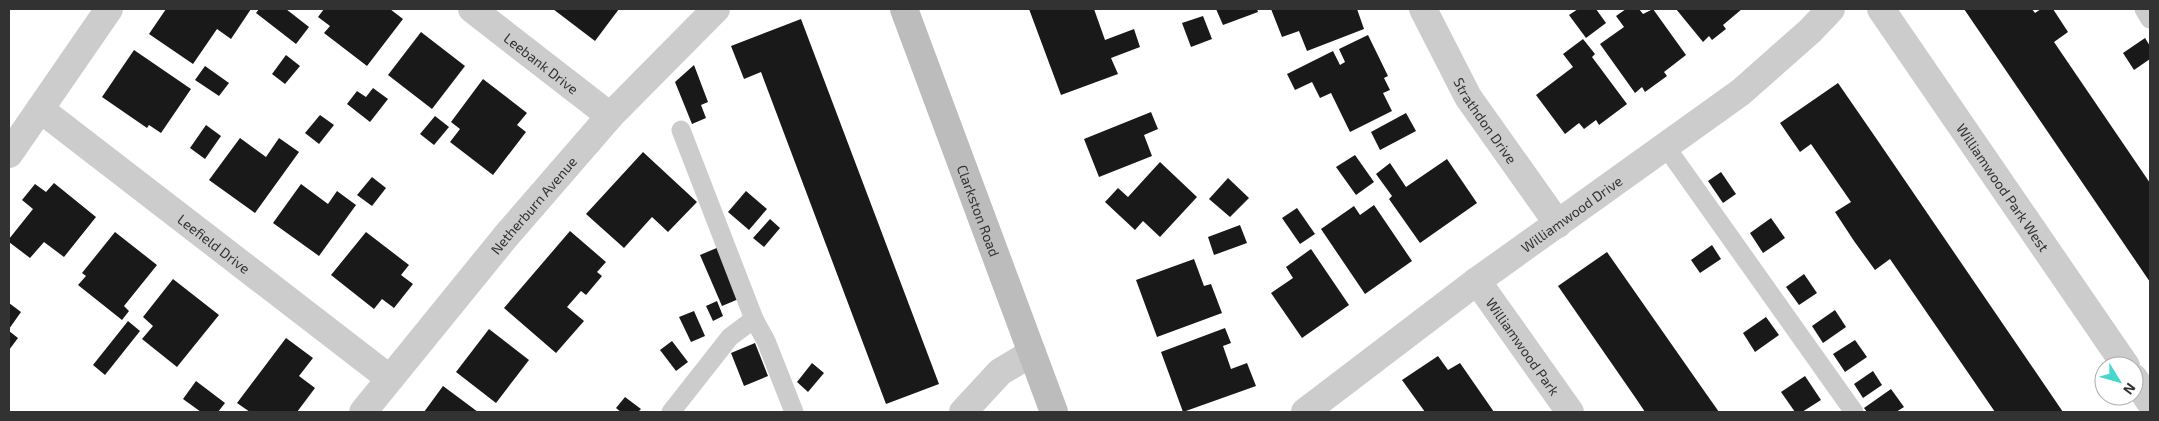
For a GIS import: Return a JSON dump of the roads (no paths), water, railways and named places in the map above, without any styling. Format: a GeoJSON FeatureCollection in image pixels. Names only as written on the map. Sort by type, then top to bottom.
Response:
{"type":"FeatureCollection","features":[{"type":"Feature","properties":{"kind":"main road","name":"Clarkston Road"},"geometry":{"type":"LineString","coordinates":[[904,9],[1054,412]]}},
{"type":"Feature","properties":{"kind":"street"},"geometry":{"type":"LineString","coordinates":[[9,154],[108,9]]}},
{"type":"Feature","properties":{"kind":"street","name":"Leebank Drive"},"geometry":{"type":"LineString","coordinates":[[472,9],[610,116]]}},
{"type":"Feature","properties":{"kind":"street","name":"Netherburn Avenue"},"geometry":{"type":"LineString","coordinates":[[363,412],[506,236],[610,116],[716,9]]}},
{"type":"Feature","properties":{"kind":"street","name":"Strathdon Drive"},"geometry":{"type":"LineString","coordinates":[[1423,9],[1468,97],[1558,224]]}},
{"type":"Feature","properties":{"kind":"street","name":"Williamwood Drive"},"geometry":{"type":"LineString","coordinates":[[1305,412],[1477,281],[1741,92],[1810,32],[1831,9]]}},
{"type":"Feature","properties":{"kind":"street","name":"Williamwood Park West"},"geometry":{"type":"LineString","coordinates":[[1881,9],[2119,356]]}},
{"type":"Feature","properties":{"kind":"street","name":"Leefield Drive"},"geometry":{"type":"LineString","coordinates":[[40,109],[389,378]]}},
{"type":"Feature","properties":{"kind":"street","name":"Williamwood Park"},"geometry":{"type":"LineString","coordinates":[[1477,281],[1570,412]]}},
{"type":"Feature","properties":{"kind":"street"},"geometry":{"type":"LineString","coordinates":[[963,412],[1000,372],[1032,352]]}},
{"type":"Feature","properties":{"kind":"lane"},"geometry":{"type":"LineString","coordinates":[[2144,9],[2150,18]]}},
{"type":"Feature","properties":{"kind":"lane"},"geometry":{"type":"LineString","coordinates":[[681,130],[754,318],[766,341],[794,412]]}},
{"type":"Feature","properties":{"kind":"lane"},"geometry":{"type":"LineString","coordinates":[[1666,147],[1854,412]]}},
{"type":"Feature","properties":{"kind":"lane"},"geometry":{"type":"LineString","coordinates":[[671,412],[730,337],[754,318]]}}]}
